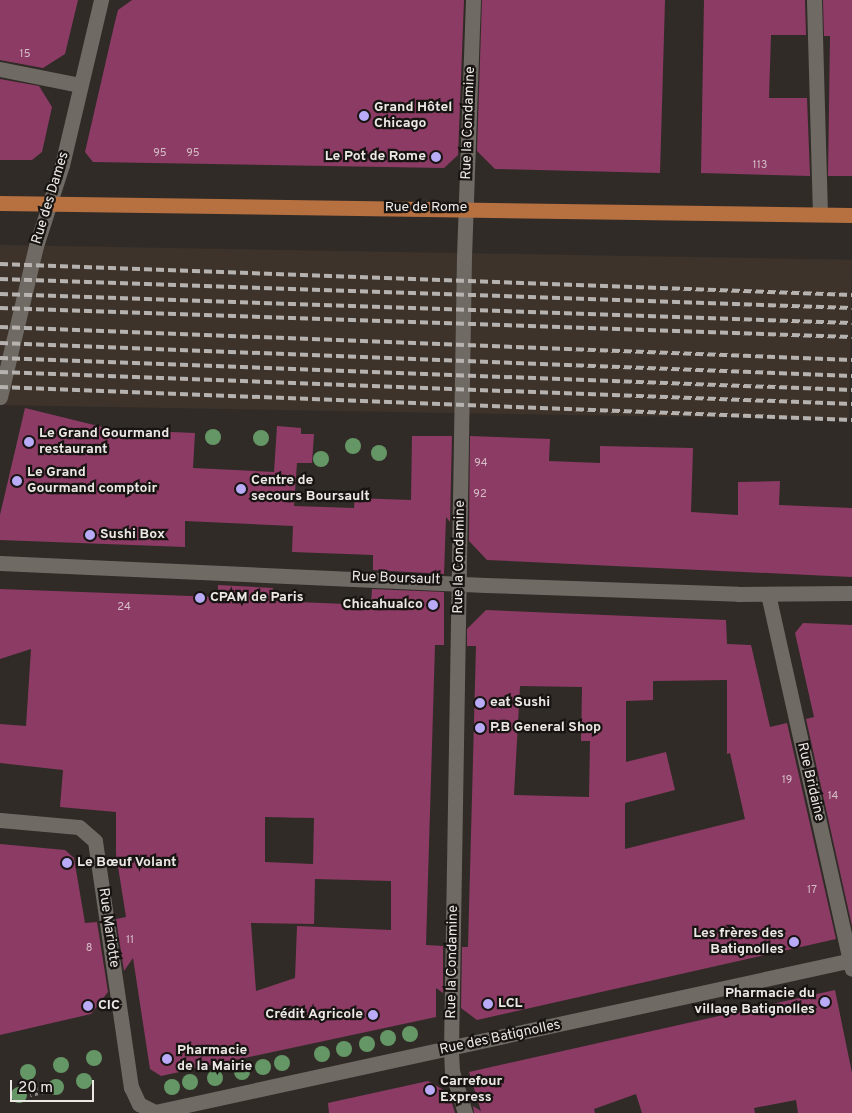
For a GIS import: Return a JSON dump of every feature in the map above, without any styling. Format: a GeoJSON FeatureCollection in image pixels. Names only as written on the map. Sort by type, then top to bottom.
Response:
{"type":"FeatureCollection","features":[{"type":"Feature","properties":{"kind":"main road","name":"Rue de Rome"},"geometry":{"type":"LineString","coordinates":[[0,202],[52,205],[465,208],[852,215]]}},
{"type":"Feature","properties":{"kind":"street","name":"Rue des Dames"},"geometry":{"type":"LineString","coordinates":[[0,397],[36,246],[52,205],[100,0]]}},
{"type":"Feature","properties":{"kind":"street","name":"Rue la Condamine"},"geometry":{"type":"LineString","coordinates":[[465,1113],[452,1071],[451,1050],[465,208],[473,0]]}},
{"type":"Feature","properties":{"kind":"street"},"geometry":{"type":"LineString","coordinates":[[814,0],[820,214]]}},
{"type":"Feature","properties":{"kind":"street"},"geometry":{"type":"LineString","coordinates":[[0,69],[80,85]]}},
{"type":"Feature","properties":{"kind":"street","name":"Rue Boursault"},"geometry":{"type":"LineString","coordinates":[[0,563],[768,594],[852,593]]}},
{"type":"Feature","properties":{"kind":"street","name":"Rue Bridaine"},"geometry":{"type":"LineString","coordinates":[[768,594],[851,963]]}},
{"type":"Feature","properties":{"kind":"street","name":"Rue Mariotte"},"geometry":{"type":"LineString","coordinates":[[0,820],[79,827],[95,841],[131,1087],[139,1104],[146,1110]]}},
{"type":"Feature","properties":{"kind":"street","name":"Rue des Batignolles"},"geometry":{"type":"LineString","coordinates":[[146,1110],[155,1112],[851,963]]}},
{"type":"Feature","properties":{"kind":"path"},"geometry":{"type":"LineString","coordinates":[[29,1090],[43,1087],[44,1092],[30,1095]]}},
{"type":"Feature","properties":{"kind":"shaded area"},"geometry":{"type":"Polygon","coordinates":[[[0,245],[852,260],[849,420],[0,405],[0,245]]]}},
{"type":"Feature","properties":{"kind":"building"},"geometry":{"type":"Polygon","coordinates":[[[0,0],[78,0],[65,54],[43,68],[0,60],[0,0]]]}},
{"type":"Feature","properties":{"kind":"building"},"geometry":{"type":"Polygon","coordinates":[[[132,0],[464,0],[458,155],[444,168],[93,162],[85,152],[114,26],[118,10],[132,0]]]}},
{"type":"Feature","properties":{"kind":"building"},"geometry":{"type":"Polygon","coordinates":[[[482,0],[665,0],[660,173],[495,169],[477,151],[482,0]]]}},
{"type":"Feature","properties":{"kind":"building"},"geometry":{"type":"Polygon","coordinates":[[[704,0],[805,0],[806,35],[771,35],[769,98],[807,98],[810,176],[701,173],[704,0]]]}},
{"type":"Feature","properties":{"kind":"building"},"geometry":{"type":"Polygon","coordinates":[[[823,0],[852,0],[852,176],[828,176],[830,36],[824,36],[823,0]]]}},
{"type":"Feature","properties":{"kind":"building"},"geometry":{"type":"Polygon","coordinates":[[[0,79],[39,86],[52,107],[42,152],[32,160],[0,160],[0,79]]]}},
{"type":"Feature","properties":{"kind":"building"},"geometry":{"type":"Polygon","coordinates":[[[25,408],[147,438],[148,431],[195,433],[193,468],[274,472],[277,426],[301,428],[301,434],[314,434],[312,463],[297,463],[294,506],[354,508],[355,498],[411,500],[412,436],[452,436],[450,522],[446,517],[444,574],[373,570],[373,555],[292,552],[293,526],[185,521],[185,547],[0,540],[0,515],[25,408]]]}},
{"type":"Feature","properties":{"kind":"building"},"geometry":{"type":"Polygon","coordinates":[[[470,436],[550,439],[549,461],[600,463],[600,446],[693,448],[691,512],[738,515],[738,482],[780,481],[779,505],[852,508],[852,577],[487,560],[469,541],[470,436]]]}},
{"type":"Feature","properties":{"kind":"building"},"geometry":{"type":"Polygon","coordinates":[[[218,585],[273,588],[272,601],[371,605],[372,589],[444,592],[444,645],[435,645],[426,945],[443,946],[443,993],[436,988],[436,1017],[161,1076],[150,1069],[133,958],[124,971],[116,919],[126,917],[116,854],[116,812],[60,807],[63,770],[0,763],[0,724],[26,726],[31,649],[0,659],[0,589],[218,597],[218,585]],[[265,817],[265,862],[313,864],[314,818],[265,817]],[[315,879],[314,924],[251,923],[256,991],[295,978],[297,926],[391,930],[391,881],[315,879]]]}},
{"type":"Feature","properties":{"kind":"building"},"geometry":{"type":"Polygon","coordinates":[[[486,610],[726,620],[727,644],[751,645],[770,727],[787,723],[836,939],[477,1020],[461,1008],[462,947],[468,947],[476,646],[467,646],[467,629],[486,610]],[[727,680],[653,681],[653,700],[626,701],[626,762],[666,752],[675,790],[625,803],[625,849],[745,819],[730,753],[727,754],[727,680]],[[520,686],[514,795],[589,797],[590,741],[581,741],[582,687],[520,686]]]}},
{"type":"Feature","properties":{"kind":"building"},"geometry":{"type":"Polygon","coordinates":[[[803,623],[852,625],[852,926],[806,719],[814,717],[795,633],[803,623]]]}},
{"type":"Feature","properties":{"kind":"building"},"geometry":{"type":"Polygon","coordinates":[[[0,844],[65,850],[74,858],[85,923],[97,922],[108,992],[91,1014],[0,1035],[0,844]]]}},
{"type":"Feature","properties":{"kind":"building"},"geometry":{"type":"Polygon","coordinates":[[[835,990],[852,1073],[852,1113],[798,1113],[796,1100],[754,1108],[755,1113],[642,1113],[636,1094],[594,1109],[595,1113],[474,1113],[473,1106],[481,1111],[469,1072],[835,990]]]}},
{"type":"Feature","properties":{"kind":"building"},"geometry":{"type":"Polygon","coordinates":[[[428,1081],[449,1093],[455,1113],[329,1113],[328,1103],[428,1081]]]}},
{"type":"Feature","properties":{"kind":"railway"},"geometry":{"type":"LineString","coordinates":[[0,264],[852,295]]}},
{"type":"Feature","properties":{"kind":"railway"},"geometry":{"type":"LineString","coordinates":[[0,279],[852,308]]}},
{"type":"Feature","properties":{"kind":"railway"},"geometry":{"type":"LineString","coordinates":[[0,294],[852,323]]}},
{"type":"Feature","properties":{"kind":"railway"},"geometry":{"type":"LineString","coordinates":[[0,308],[852,337]]}},
{"type":"Feature","properties":{"kind":"railway"},"geometry":{"type":"LineString","coordinates":[[0,327],[852,360]]}},
{"type":"Feature","properties":{"kind":"railway"},"geometry":{"type":"LineString","coordinates":[[0,343],[852,376]]}},
{"type":"Feature","properties":{"kind":"railway"},"geometry":{"type":"LineString","coordinates":[[0,358],[852,390]]}},
{"type":"Feature","properties":{"kind":"railway"},"geometry":{"type":"LineString","coordinates":[[0,372],[852,404]]}},
{"type":"Feature","properties":{"kind":"railway"},"geometry":{"type":"LineString","coordinates":[[0,387],[852,420]]}},
{"type":"Feature","properties":{"kind":"place","name":"Grand Hôtel Chicago"},"geometry":{"type":"Point","coordinates":[364,116]}},
{"type":"Feature","properties":{"kind":"place","name":"Le Pot de Rome"},"geometry":{"type":"Point","coordinates":[436,157]}},
{"type":"Feature","properties":{"kind":"place","name":"Le Grand Gourmand restaurant"},"geometry":{"type":"Point","coordinates":[29,442]}},
{"type":"Feature","properties":{"kind":"place","name":"Le Grand Gourmand comptoir"},"geometry":{"type":"Point","coordinates":[17,481]}},
{"type":"Feature","properties":{"kind":"place","name":"Centre de secours Boursault"},"geometry":{"type":"Point","coordinates":[241,489]}},
{"type":"Feature","properties":{"kind":"place","name":"Sushi Box"},"geometry":{"type":"Point","coordinates":[90,535]}},
{"type":"Feature","properties":{"kind":"place","name":"CPAM de Paris"},"geometry":{"type":"Point","coordinates":[200,598]}},
{"type":"Feature","properties":{"kind":"place","name":"Chicahualco"},"geometry":{"type":"Point","coordinates":[433,605]}},
{"type":"Feature","properties":{"kind":"place","name":"eat Sushi"},"geometry":{"type":"Point","coordinates":[480,703]}},
{"type":"Feature","properties":{"kind":"place","name":"P.B General Shop"},"geometry":{"type":"Point","coordinates":[480,728]}},
{"type":"Feature","properties":{"kind":"place","name":"Le Bœuf Volant"},"geometry":{"type":"Point","coordinates":[67,863]}},
{"type":"Feature","properties":{"kind":"place","name":"Les frères des Batignolles"},"geometry":{"type":"Point","coordinates":[794,942]}},
{"type":"Feature","properties":{"kind":"place","name":"Pharmacie du village Batignolles"},"geometry":{"type":"Point","coordinates":[825,1002]}},
{"type":"Feature","properties":{"kind":"place","name":"LCL"},"geometry":{"type":"Point","coordinates":[488,1004]}},
{"type":"Feature","properties":{"kind":"place","name":"CIC"},"geometry":{"type":"Point","coordinates":[88,1006]}},
{"type":"Feature","properties":{"kind":"place","name":"Crédit Agricole"},"geometry":{"type":"Point","coordinates":[373,1015]}},
{"type":"Feature","properties":{"kind":"place","name":"Pharmacie de la Mairie"},"geometry":{"type":"Point","coordinates":[167,1059]}},
{"type":"Feature","properties":{"kind":"place","name":"Carrefour Express"},"geometry":{"type":"Point","coordinates":[430,1090]}}]}
